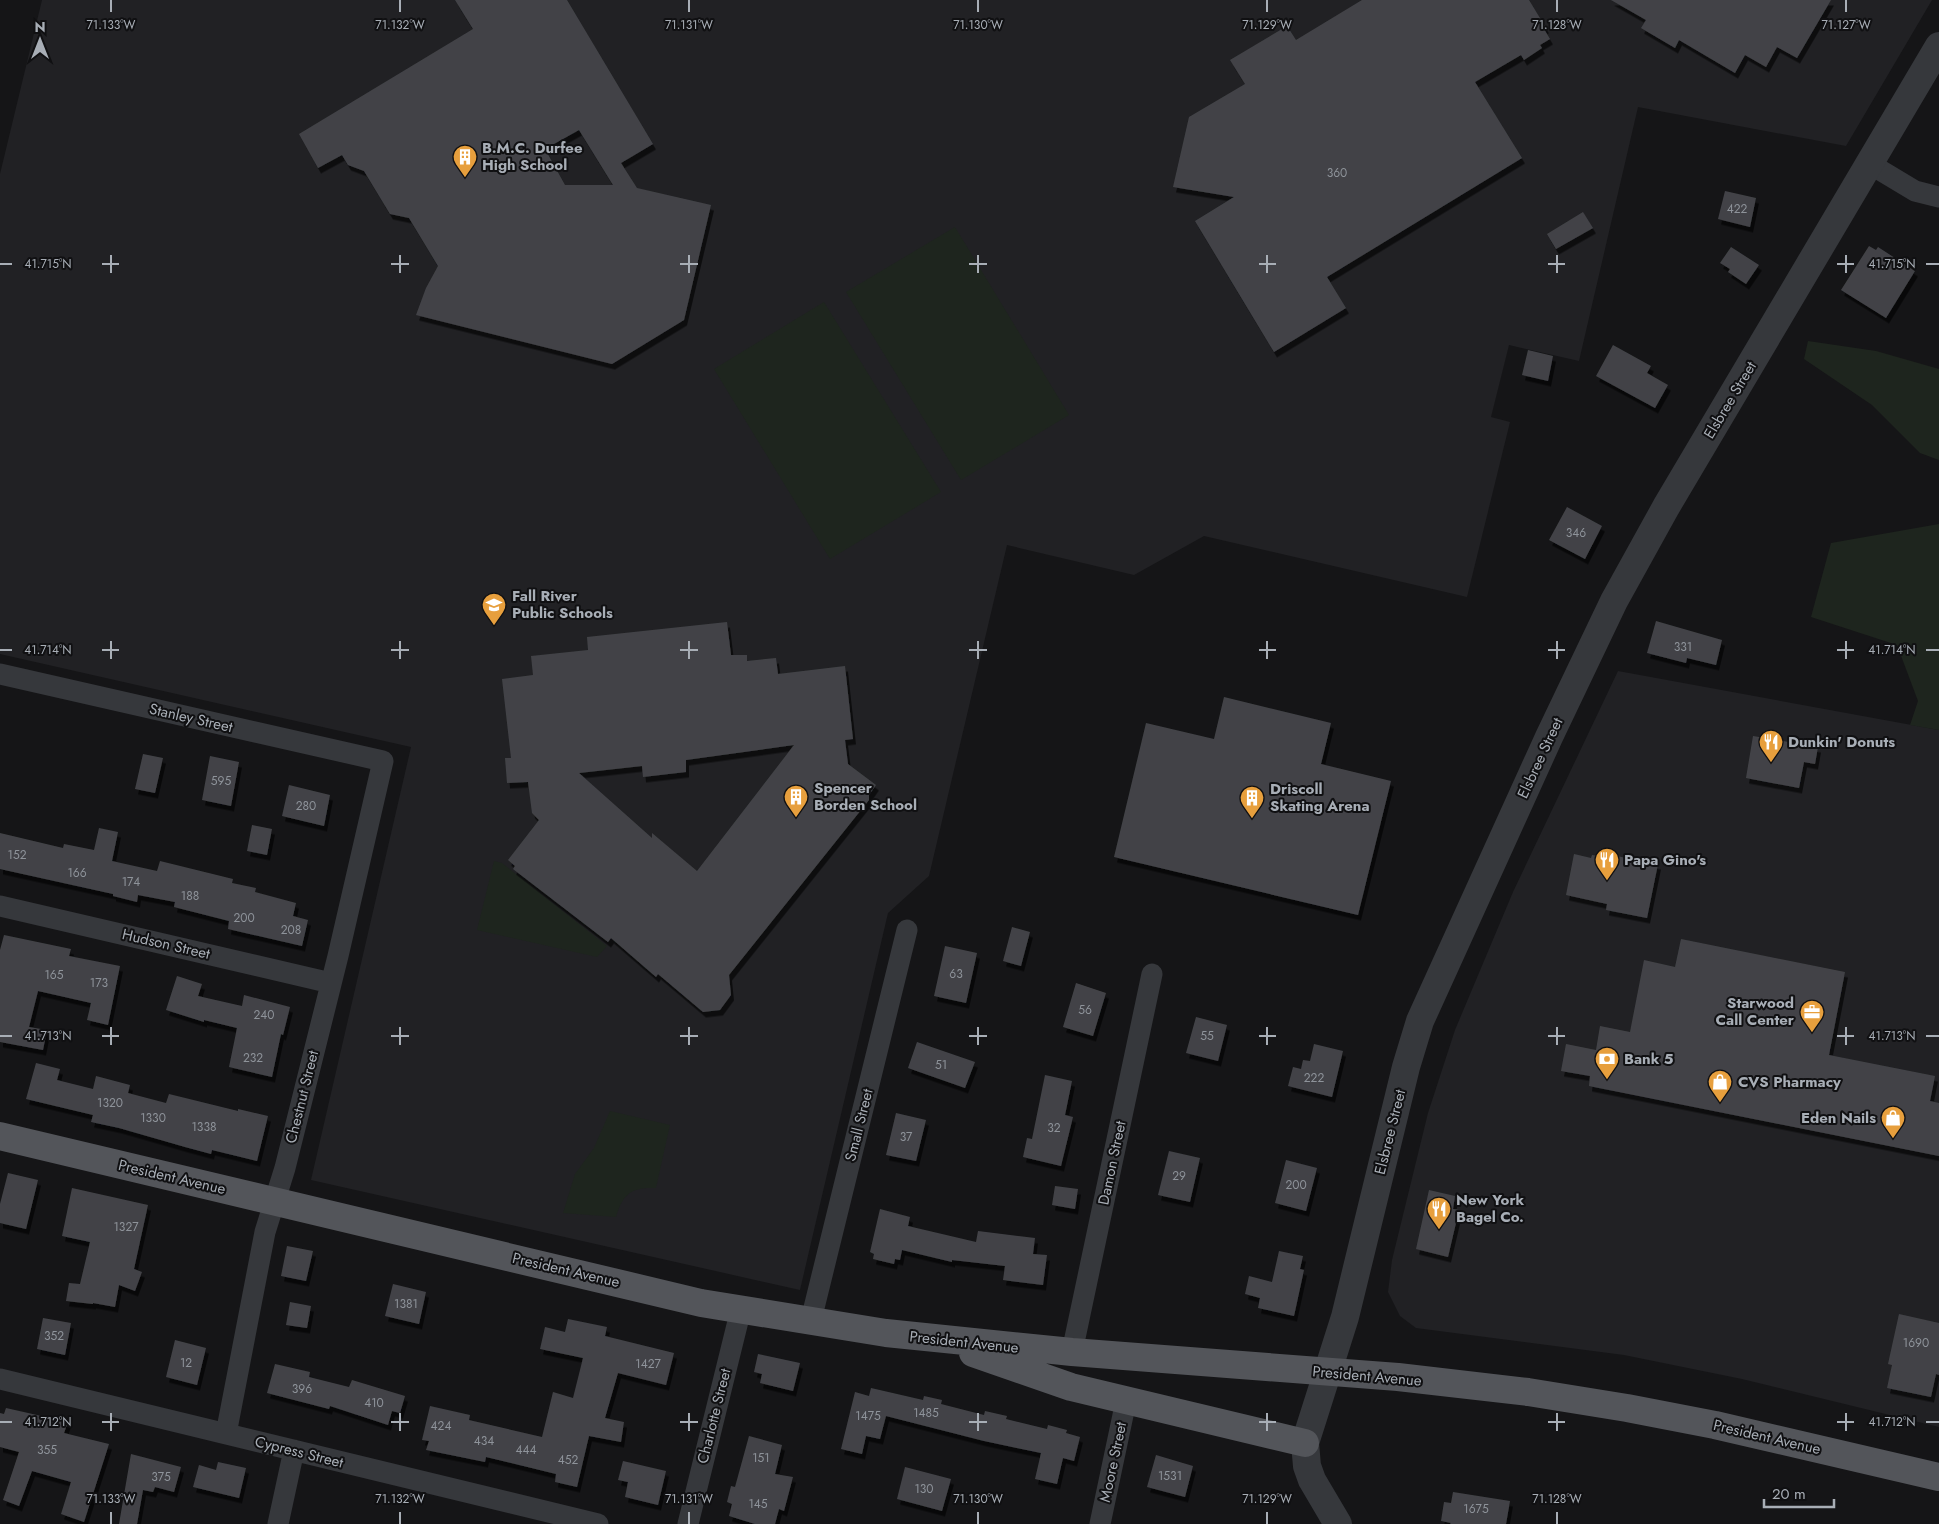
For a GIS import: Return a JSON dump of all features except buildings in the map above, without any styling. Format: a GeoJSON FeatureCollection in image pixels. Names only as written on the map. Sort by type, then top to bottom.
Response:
{"type":"FeatureCollection","features":[{"type":"Feature","properties":{"kind":"main road","name":"President Avenue"},"geometry":{"type":"LineString","coordinates":[[0,1136],[702,1303],[886,1334],[1072,1352],[1491,1387],[1627,1408],[1735,1429],[1939,1477]]}},
{"type":"Feature","properties":{"kind":"main road"},"geometry":{"type":"LineString","coordinates":[[926,1338],[1071,1387],[1305,1443]]}},
{"type":"Feature","properties":{"kind":"street","name":"Elsbree Street"},"geometry":{"type":"LineString","coordinates":[[1338,1524],[1312,1480],[1307,1466],[1305,1443],[1345,1317],[1406,1067],[1428,1001],[1614,601],[1666,507],[1939,46]]}},
{"type":"Feature","properties":{"kind":"street"},"geometry":{"type":"LineString","coordinates":[[1870,164],[1915,191],[1939,198]]}},
{"type":"Feature","properties":{"kind":"street","name":"Stanley Street"},"geometry":{"type":"LineString","coordinates":[[0,674],[382,761]]}},
{"type":"Feature","properties":{"kind":"street","name":"Chestnut Street"},"geometry":{"type":"LineString","coordinates":[[226,1434],[265,1232],[275,1201],[331,983],[382,761]]}},
{"type":"Feature","properties":{"kind":"street","name":"Hudson Street"},"geometry":{"type":"LineString","coordinates":[[0,906],[331,983]]}},
{"type":"Feature","properties":{"kind":"street","name":"Small Street"},"geometry":{"type":"LineString","coordinates":[[811,1320],[907,930]]}},
{"type":"Feature","properties":{"kind":"street","name":"Damon Street"},"geometry":{"type":"LineString","coordinates":[[1072,1352],[1152,974]]}},
{"type":"Feature","properties":{"kind":"street","name":"Charlotte Street"},"geometry":{"type":"LineString","coordinates":[[688,1524],[740,1309]]}},
{"type":"Feature","properties":{"kind":"street","name":"Cypress Street"},"geometry":{"type":"LineString","coordinates":[[0,1379],[598,1524]]}},
{"type":"Feature","properties":{"kind":"street","name":"Moore Street"},"geometry":{"type":"LineString","coordinates":[[1100,1524],[1126,1401]]}},
{"type":"Feature","properties":{"kind":"street"},"geometry":{"type":"LineString","coordinates":[[278,1524],[294,1450]]}},
{"type":"Feature","properties":{"kind":"shaded area","name":"Fall River Public Schools"},"geometry":{"type":"Polygon","coordinates":[[[42,0],[1932,0],[1846,146],[1638,107],[1579,361],[1509,345],[1491,417],[1510,422],[1467,597],[1204,536],[1134,575],[1007,545],[929,876],[888,913],[800,1290],[311,1180],[411,747],[0,654],[0,174],[42,0]]]}},
{"type":"Feature","properties":{"kind":"shaded area"},"geometry":{"type":"Polygon","coordinates":[[[955,227],[1069,415],[961,480],[846,292],[955,227]]]}},
{"type":"Feature","properties":{"kind":"shaded area"},"geometry":{"type":"Polygon","coordinates":[[[824,302],[941,492],[830,559],[714,369],[824,302]]]}},
{"type":"Feature","properties":{"kind":"shaded area"},"geometry":{"type":"Polygon","coordinates":[[[1808,341],[1876,351],[1939,369],[1939,460],[1920,453],[1872,405],[1804,359],[1808,341]]]}},
{"type":"Feature","properties":{"kind":"shaded area"},"geometry":{"type":"Polygon","coordinates":[[[1939,524],[1939,730],[1910,725],[1918,701],[1897,645],[1811,617],[1831,543],[1939,524]]]}},
{"type":"Feature","properties":{"kind":"shaded area"},"geometry":{"type":"Polygon","coordinates":[[[1618,671],[1939,730],[1939,1427],[1742,1379],[1624,1355],[1416,1328],[1400,1316],[1388,1292],[1392,1260],[1428,1113],[1455,1030],[1513,892],[1618,671]]]}},
{"type":"Feature","properties":{"kind":"shaded area"},"geometry":{"type":"Polygon","coordinates":[[[494,861],[502,863],[607,946],[597,957],[477,930],[494,861]]]}},
{"type":"Feature","properties":{"kind":"shaded area"},"geometry":{"type":"Polygon","coordinates":[[[610,1111],[670,1125],[656,1188],[635,1190],[630,1193],[622,1202],[616,1217],[563,1213],[575,1174],[594,1148],[610,1111]]]}},
{"type":"Feature","properties":{"kind":"place","name":"B.M.C. Durfee High School"},"geometry":{"type":"Point","coordinates":[465,178]}},
{"type":"Feature","properties":{"kind":"place","name":"Fall River Public Schools"},"geometry":{"type":"Point","coordinates":[494,626]}},
{"type":"Feature","properties":{"kind":"place","name":"Dunkin' Donuts"},"geometry":{"type":"Point","coordinates":[1771,763]}},
{"type":"Feature","properties":{"kind":"place","name":"Spencer Borden School"},"geometry":{"type":"Point","coordinates":[796,818]}},
{"type":"Feature","properties":{"kind":"place","name":"Driscoll Skating Arena"},"geometry":{"type":"Point","coordinates":[1252,819]}},
{"type":"Feature","properties":{"kind":"place","name":"Papa Gino's"},"geometry":{"type":"Point","coordinates":[1607,881]}},
{"type":"Feature","properties":{"kind":"place","name":"Starwood Call Center"},"geometry":{"type":"Point","coordinates":[1812,1033]}},
{"type":"Feature","properties":{"kind":"place","name":"Bank 5"},"geometry":{"type":"Point","coordinates":[1607,1080]}},
{"type":"Feature","properties":{"kind":"place","name":"CVS Pharmacy"},"geometry":{"type":"Point","coordinates":[1720,1103]}},
{"type":"Feature","properties":{"kind":"place","name":"Eden Nails"},"geometry":{"type":"Point","coordinates":[1893,1139]}},
{"type":"Feature","properties":{"kind":"place","name":"New York Bagel Co."},"geometry":{"type":"Point","coordinates":[1439,1230]}}]}
